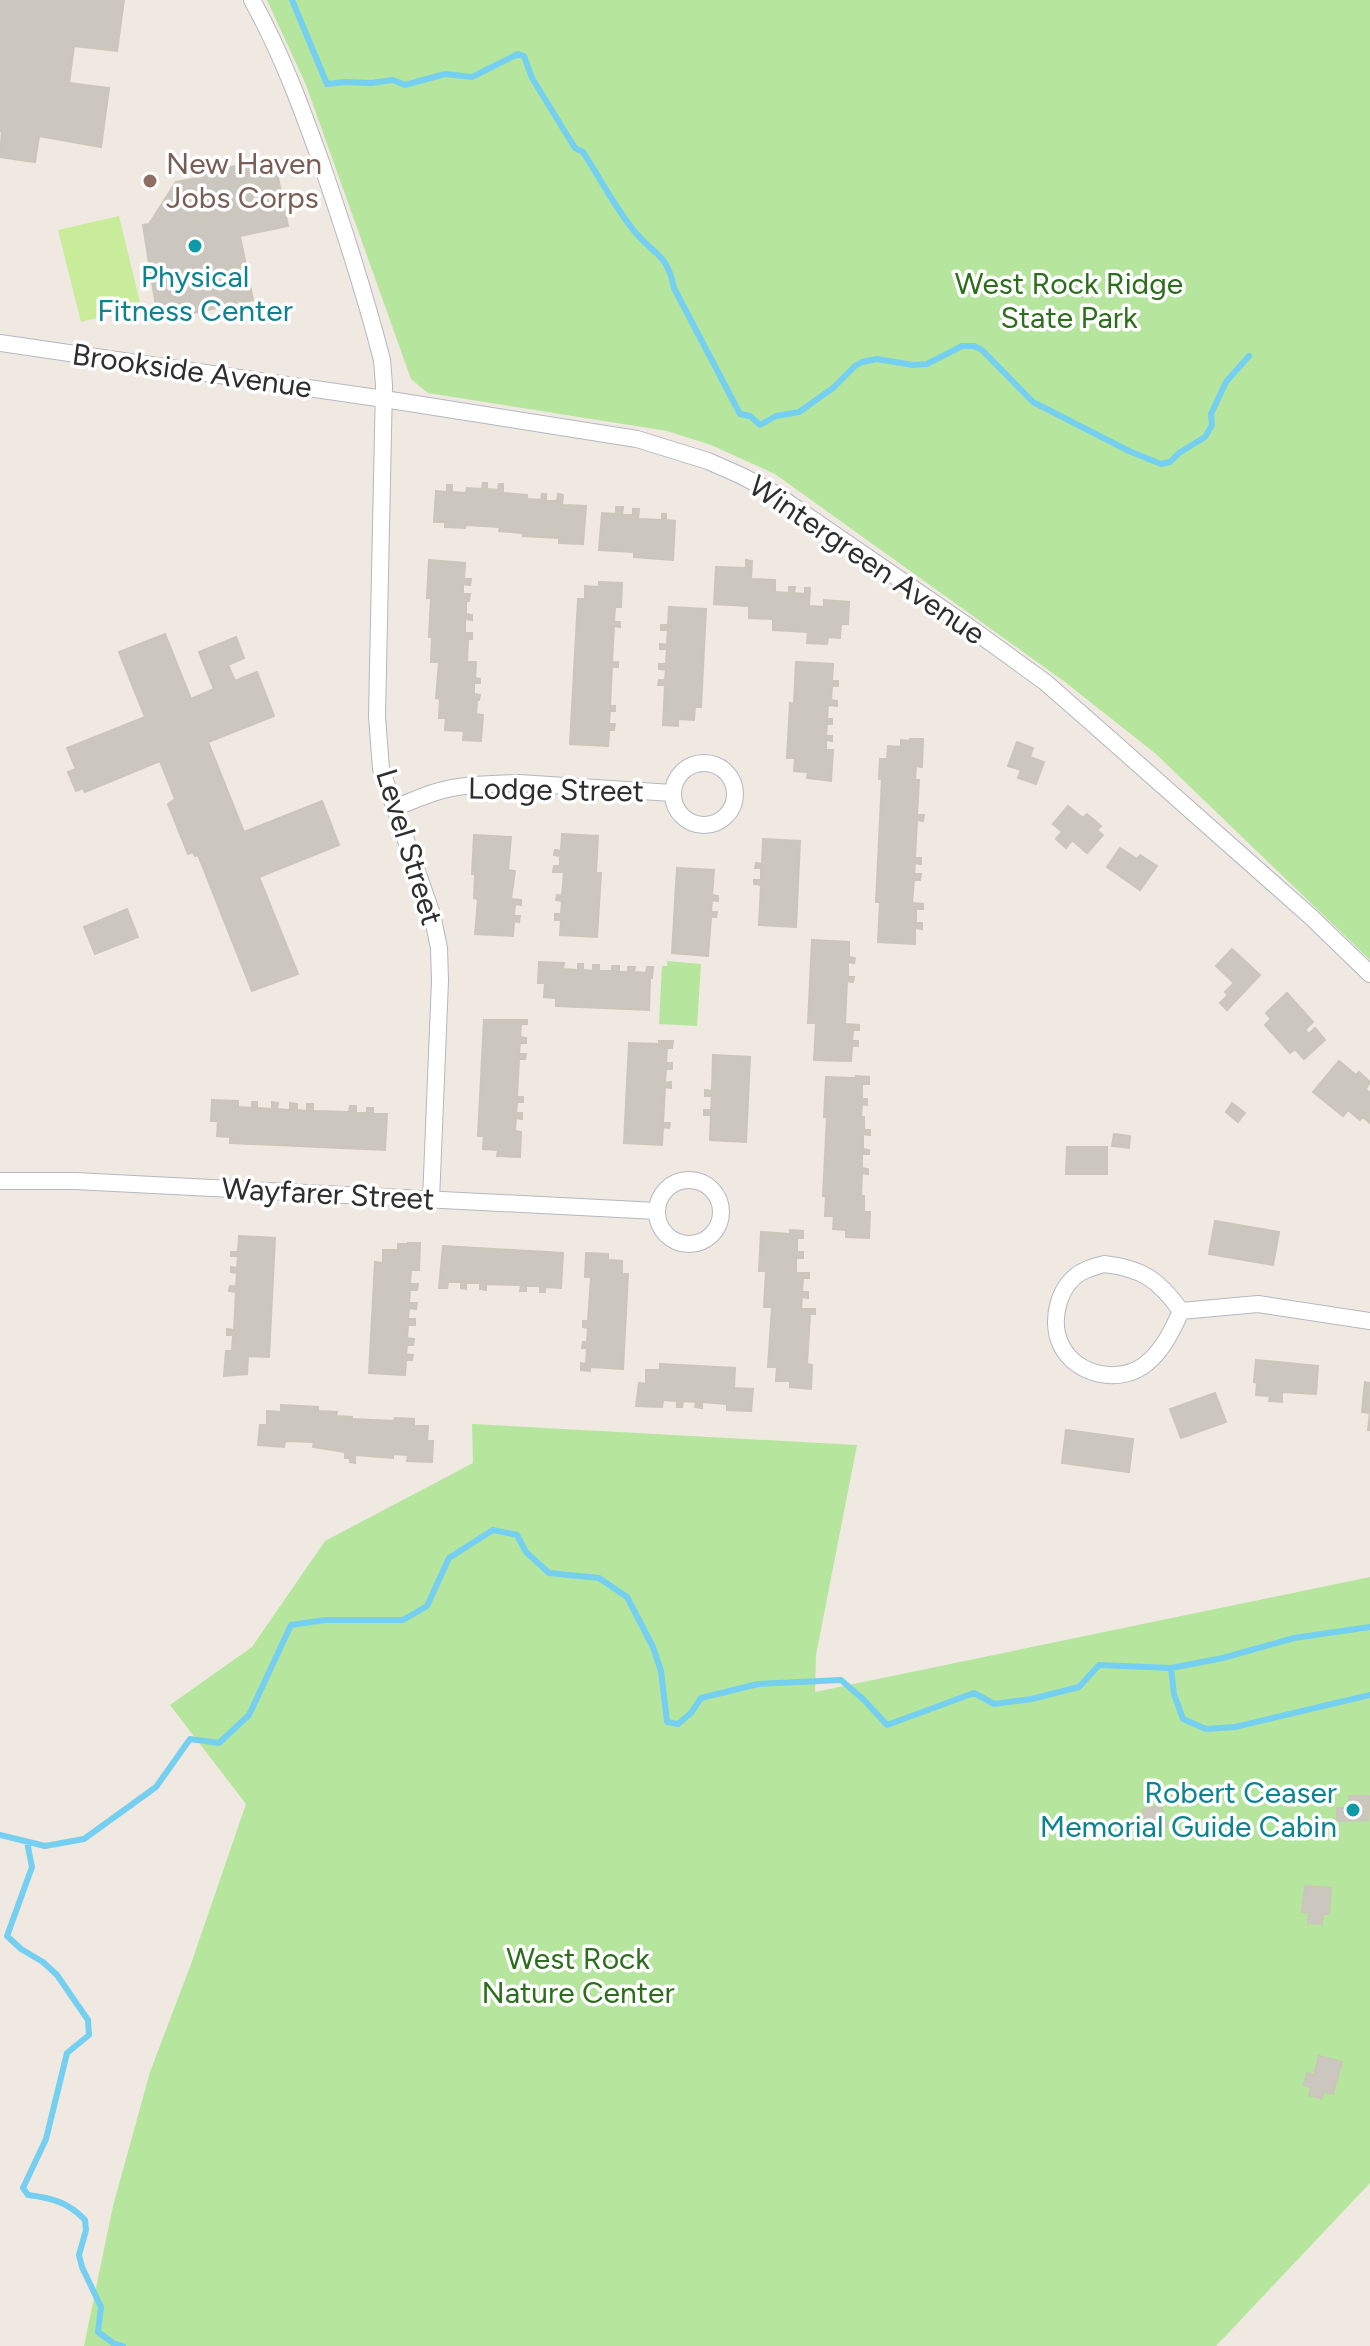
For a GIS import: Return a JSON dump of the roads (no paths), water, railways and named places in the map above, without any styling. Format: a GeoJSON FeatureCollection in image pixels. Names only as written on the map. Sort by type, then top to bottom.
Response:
{"type":"FeatureCollection","features":[{"type":"Feature","properties":{"kind":"street"},"geometry":{"type":"LineString","coordinates":[[252,0],[294,89],[339,215],[382,360],[384,399]]}},
{"type":"Feature","properties":{"kind":"street","name":"Brookside Avenue"},"geometry":{"type":"LineString","coordinates":[[0,343],[384,399]]}},
{"type":"Feature","properties":{"kind":"street","name":"Level Street"},"geometry":{"type":"LineString","coordinates":[[384,399],[377,716],[381,769],[432,914],[439,948],[431,1200]]}},
{"type":"Feature","properties":{"kind":"street","name":"Wintergreen Avenue"},"geometry":{"type":"LineString","coordinates":[[384,399],[637,439],[708,461],[777,495],[1045,682],[1310,916],[1370,974]]}},
{"type":"Feature","properties":{"kind":"street","name":"Lodge Street"},"geometry":{"type":"LineString","coordinates":[[394,808],[438,791],[498,784],[672,793]]}},
{"type":"Feature","properties":{"kind":"street","name":"Wayfarer Street"},"geometry":{"type":"LineString","coordinates":[[0,1181],[90,1182],[657,1211]]}},
{"type":"Feature","properties":{"kind":"street"},"geometry":{"type":"LineString","coordinates":[[684,1181],[706,1185],[714,1192],[721,1211],[716,1229],[710,1236],[693,1244],[684,1244],[667,1236],[658,1220],[657,1211],[665,1191],[684,1181]]}},
{"type":"Feature","properties":{"kind":"street"},"geometry":{"type":"LineString","coordinates":[[1104,1264],[1128,1267],[1147,1275],[1167,1292],[1181,1311],[1162,1347],[1148,1363],[1127,1374],[1112,1376],[1097,1374],[1079,1365],[1062,1347],[1056,1327],[1058,1303],[1069,1283],[1084,1270],[1104,1264]]}},
{"type":"Feature","properties":{"kind":"street"},"geometry":{"type":"LineString","coordinates":[[1181,1311],[1258,1304],[1370,1321]]}},
{"type":"Feature","properties":{"kind":"waterway"},"geometry":{"type":"LineString","coordinates":[[292,0],[327,84],[393,80],[405,85],[445,74],[472,77],[518,54],[524,56],[532,78],[575,148],[583,152],[628,223],[664,261],[674,288],[740,414],[750,416],[760,425],[776,416],[799,412],[862,362],[877,359],[927,364],[962,346],[974,346],[982,350],[1033,402],[1161,464],[1170,462],[1205,437],[1212,425],[1211,414],[1226,382],[1249,356]]}},
{"type":"Feature","properties":{"kind":"waterway"},"geometry":{"type":"LineString","coordinates":[[0,1835],[45,1846],[84,1839],[156,1787],[190,1739],[219,1743],[249,1715],[291,1625],[325,1620],[403,1620],[427,1606],[449,1558],[493,1530],[517,1535],[526,1552],[549,1573],[599,1578],[627,1597],[653,1647],[661,1671],[667,1722],[678,1724],[691,1713],[701,1698],[758,1684],[841,1680],[887,1725],[974,1693],[994,1704],[1032,1699],[1079,1687],[1099,1665],[1171,1668],[1223,1658],[1294,1638],[1370,1627]]}},
{"type":"Feature","properties":{"kind":"waterway"},"geometry":{"type":"LineString","coordinates":[[1171,1668],[1174,1694],[1183,1719],[1206,1729],[1235,1727],[1370,1695]]}},
{"type":"Feature","properties":{"kind":"waterway"},"geometry":{"type":"LineString","coordinates":[[27,1842],[32,1867],[7,1936],[57,1975],[88,2020],[89,2035],[67,2053],[46,2139],[23,2188],[28,2195],[66,2205],[85,2220],[86,2230],[79,2255],[101,2307],[98,2332],[123,2346]]}},
{"type":"Feature","properties":{"kind":"place","name":"New Haven Jobs Corps"},"geometry":{"type":"Point","coordinates":[150,181]}},
{"type":"Feature","properties":{"kind":"place","name":"Physical Fitness Center"},"geometry":{"type":"Point","coordinates":[195,246]}},
{"type":"Feature","properties":{"kind":"place","name":"Robert Ceaser Memorial Guide Cabin"},"geometry":{"type":"Point","coordinates":[1353,1810]}},
{"type":"Feature","properties":{"kind":"park label","name":"West Rock Ridge State Park"},"geometry":{"type":"Point","coordinates":[1069,301]}},
{"type":"Feature","properties":{"kind":"park label","name":"West Rock Nature Center"},"geometry":{"type":"Point","coordinates":[578,1976]}}]}
